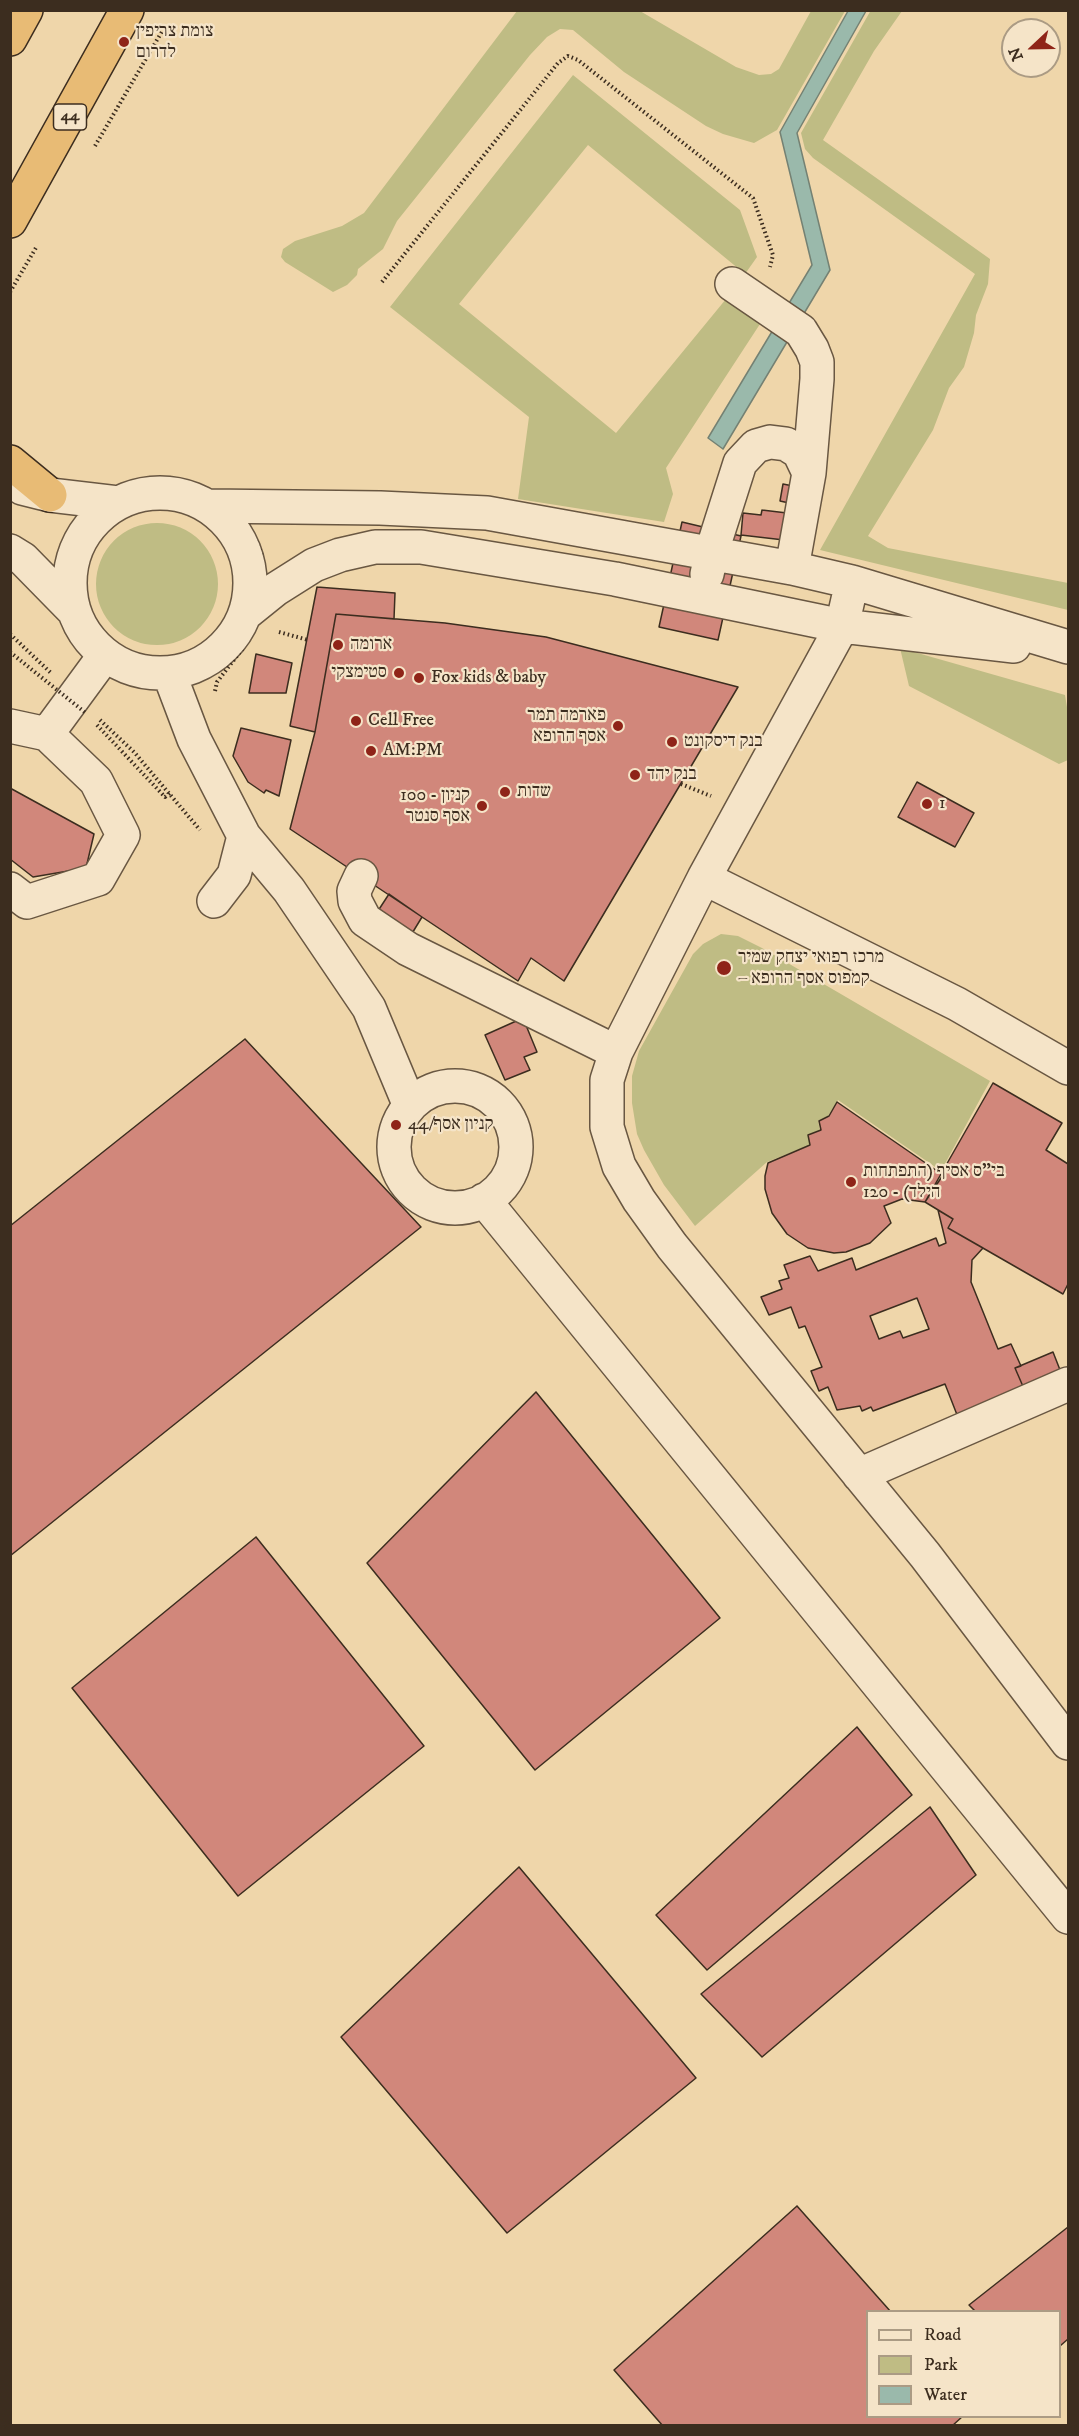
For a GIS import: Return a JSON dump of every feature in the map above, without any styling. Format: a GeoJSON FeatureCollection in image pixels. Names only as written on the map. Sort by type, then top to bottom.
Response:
{"type":"FeatureCollection","features":[{"type":"Feature","properties":{"kind":"highway"},"geometry":{"type":"LineString","coordinates":[[10,39],[27,10]]}},
{"type":"Feature","properties":{"kind":"highway","name":"44"},"geometry":{"type":"LineString","coordinates":[[10,221],[127,10]]}},
{"type":"Feature","properties":{"kind":"highway"},"geometry":{"type":"LineString","coordinates":[[10,462],[50,495]]}},
{"type":"Feature","properties":{"kind":"street"},"geometry":{"type":"LineString","coordinates":[[732,284],[801,331],[817,362],[809,473],[792,568]]}},
{"type":"Feature","properties":{"kind":"street"},"geometry":{"type":"LineString","coordinates":[[703,596],[712,552],[741,463],[749,451],[763,443],[786,444],[799,452],[809,473]]}},
{"type":"Feature","properties":{"kind":"street"},"geometry":{"type":"LineString","coordinates":[[10,483],[50,495],[118,503]]}},
{"type":"Feature","properties":{"kind":"street"},"geometry":{"type":"LineString","coordinates":[[164,492],[187,496],[208,507],[231,527],[246,554],[250,584],[245,614],[235,634],[221,651],[197,666],[169,673],[142,672],[105,655],[86,636],[74,611],[70,586],[76,549],[88,527],[118,503],[140,494],[164,492]]}},
{"type":"Feature","properties":{"kind":"street"},"geometry":{"type":"LineString","coordinates":[[208,507],[380,508],[487,513],[712,552],[852,582],[1068,649]]}},
{"type":"Feature","properties":{"kind":"street"},"geometry":{"type":"LineString","coordinates":[[245,614],[276,589],[314,566],[340,555],[375,547],[421,547],[703,596],[842,626],[995,645],[1068,649]]}},
{"type":"Feature","properties":{"kind":"street"},"geometry":{"type":"LineString","coordinates":[[10,550],[23,559],[74,611]]}},
{"type":"Feature","properties":{"kind":"street"},"geometry":{"type":"LineString","coordinates":[[852,582],[842,626],[704,878],[616,1052],[607,1080],[605,1116],[612,1149],[619,1166],[639,1200],[672,1246],[925,1555],[1068,1743]]}},
{"type":"Feature","properties":{"kind":"street"},"geometry":{"type":"LineString","coordinates":[[47,734],[105,655]]}},
{"type":"Feature","properties":{"kind":"street"},"geometry":{"type":"LineString","coordinates":[[169,673],[194,739],[244,836],[289,890],[369,1008],[410,1106]]}},
{"type":"Feature","properties":{"kind":"street"},"geometry":{"type":"LineString","coordinates":[[10,726],[47,734],[96,781],[123,835],[98,879],[27,902],[10,889]]}},
{"type":"Feature","properties":{"kind":"street"},"geometry":{"type":"LineString","coordinates":[[214,901],[234,875],[244,836]]}},
{"type":"Feature","properties":{"kind":"street"},"geometry":{"type":"LineString","coordinates":[[361,876],[354,891],[365,920],[408,949],[616,1052]]}},
{"type":"Feature","properties":{"kind":"street"},"geometry":{"type":"LineString","coordinates":[[704,878],[957,1004],[1068,1068]]}},
{"type":"Feature","properties":{"kind":"street"},"geometry":{"type":"LineString","coordinates":[[459,1086],[479,1091],[497,1103],[510,1120],[516,1140],[515,1162],[506,1181],[484,1200],[473,1206],[454,1208],[435,1205],[418,1196],[405,1182],[396,1165],[394,1146],[397,1126],[410,1106],[420,1097],[438,1088],[459,1086]]}},
{"type":"Feature","properties":{"kind":"street"},"geometry":{"type":"LineString","coordinates":[[484,1200],[1068,1917]]}},
{"type":"Feature","properties":{"kind":"street"},"geometry":{"type":"LineString","coordinates":[[859,1475],[1068,1384]]}},
{"type":"Feature","properties":{"kind":"path"},"geometry":{"type":"LineString","coordinates":[[382,282],[558,63],[568,57],[578,60],[753,198],[773,255],[764,306]]}},
{"type":"Feature","properties":{"kind":"path"},"geometry":{"type":"LineString","coordinates":[[10,652],[87,714],[165,797],[170,793]]}},
{"type":"Feature","properties":{"kind":"green space"},"geometry":{"type":"Polygon","coordinates":[[[871,10],[902,11],[874,51],[823,140],[990,259],[988,284],[976,315],[974,333],[964,367],[949,388],[933,430],[868,536],[888,548],[1068,583],[1068,610],[820,550],[975,274],[813,158],[805,149],[801,133],[871,10]]]}},
{"type":"Feature","properties":{"kind":"green space"},"geometry":{"type":"Polygon","coordinates":[[[517,11],[640,11],[736,67],[759,75],[771,74],[779,69],[811,11],[845,11],[777,130],[754,143],[723,134],[706,126],[624,72],[573,30],[560,29],[547,37],[530,55],[397,221],[383,249],[358,269],[357,275],[347,285],[333,292],[285,262],[281,257],[283,249],[295,241],[342,226],[364,213],[517,11]]]}},
{"type":"Feature","properties":{"kind":"green space"},"geometry":{"type":"Polygon","coordinates":[[[573,75],[740,210],[757,257],[745,274],[588,145],[459,304],[616,433],[726,299],[760,324],[666,468],[673,494],[664,522],[518,499],[529,417],[390,307],[573,75]]]}},
{"type":"Feature","properties":{"kind":"green space"},"geometry":{"type":"Polygon","coordinates":[[[157,523],[180,528],[191,533],[200,541],[208,550],[213,561],[218,584],[213,607],[208,618],[200,627],[191,635],[180,640],[157,645],[134,640],[123,635],[114,627],[106,618],[101,607],[96,584],[101,561],[106,550],[114,541],[123,533],[134,528],[157,523]]]}},
{"type":"Feature","properties":{"kind":"green space"},"geometry":{"type":"Polygon","coordinates":[[[900,648],[1065,695],[1068,713],[1068,760],[1059,764],[909,686],[900,648]]]}},
{"type":"Feature","properties":{"kind":"green space"},"geometry":{"type":"Polygon","coordinates":[[[721,934],[738,936],[762,948],[990,1081],[941,1171],[838,1100],[828,1116],[818,1121],[820,1130],[808,1135],[810,1145],[767,1162],[695,1226],[664,1185],[637,1134],[632,1103],[632,1076],[639,1051],[693,954],[703,944],[721,934]]]}},
{"type":"Feature","properties":{"kind":"water"},"geometry":{"type":"Polygon","coordinates":[[[848,11],[866,11],[797,133],[830,270],[723,449],[708,438],[812,265],[780,132],[848,11]]]}},
{"type":"Feature","properties":{"kind":"building"},"geometry":{"type":"Polygon","coordinates":[[[783,484],[793,486],[789,503],[780,501],[783,484]]]}},
{"type":"Feature","properties":{"kind":"building"},"geometry":{"type":"Polygon","coordinates":[[[762,510],[787,513],[784,540],[741,535],[743,513],[761,515],[762,510]]]}},
{"type":"Feature","properties":{"kind":"building"},"geometry":{"type":"Polygon","coordinates":[[[682,522],[741,536],[718,640],[659,627],[682,522]]]}},
{"type":"Feature","properties":{"kind":"building"},"geometry":{"type":"Polygon","coordinates":[[[317,587],[395,593],[394,619],[336,614],[315,732],[290,726],[317,587]]]}},
{"type":"Feature","properties":{"kind":"building","name":"100 - קניון אסף סנטר"},"geometry":{"type":"Polygon","coordinates":[[[336,614],[445,623],[546,637],[738,687],[564,981],[531,958],[518,981],[290,829],[315,732],[336,614]]]}},
{"type":"Feature","properties":{"kind":"building"},"geometry":{"type":"Polygon","coordinates":[[[256,654],[292,663],[286,693],[249,693],[256,654]]]}},
{"type":"Feature","properties":{"kind":"building"},"geometry":{"type":"Polygon","coordinates":[[[241,728],[291,740],[279,796],[266,790],[264,793],[248,782],[233,756],[241,728]]]}},
{"type":"Feature","properties":{"kind":"building"},"geometry":{"type":"Polygon","coordinates":[[[917,782],[974,813],[955,847],[898,817],[917,782]]]}},
{"type":"Feature","properties":{"kind":"building"},"geometry":{"type":"Polygon","coordinates":[[[10,788],[94,834],[86,868],[33,877],[10,859],[10,788]]]}},
{"type":"Feature","properties":{"kind":"building"},"geometry":{"type":"Polygon","coordinates":[[[389,894],[422,917],[408,940],[374,917],[389,894]]]}},
{"type":"Feature","properties":{"kind":"building"},"geometry":{"type":"Polygon","coordinates":[[[523,1018],[537,1052],[524,1057],[530,1070],[505,1080],[485,1035],[523,1018]]]}},
{"type":"Feature","properties":{"kind":"building"},"geometry":{"type":"Polygon","coordinates":[[[245,1039],[421,1227],[10,1556],[10,1226],[245,1039]]]}},
{"type":"Feature","properties":{"kind":"building"},"geometry":{"type":"Polygon","coordinates":[[[993,1083],[1062,1123],[1046,1150],[1068,1164],[1068,1284],[1063,1294],[948,1228],[953,1219],[925,1202],[993,1083]]]}},
{"type":"Feature","properties":{"kind":"building","name":"בי\"ס אסיף (התפתחות הילד) - 120"},"geometry":{"type":"Polygon","coordinates":[[[837,1102],[943,1175],[925,1202],[902,1199],[884,1206],[891,1223],[870,1243],[846,1252],[834,1253],[808,1248],[787,1234],[772,1213],[765,1189],[765,1176],[768,1163],[810,1145],[808,1135],[821,1130],[819,1121],[829,1116],[837,1102]]]}},
{"type":"Feature","properties":{"kind":"building"},"geometry":{"type":"Polygon","coordinates":[[[938,1210],[953,1219],[948,1228],[983,1248],[972,1260],[971,1282],[998,1349],[1011,1344],[1021,1366],[1015,1368],[1025,1391],[961,1425],[945,1384],[873,1411],[871,1407],[862,1411],[860,1406],[837,1410],[828,1387],[819,1391],[811,1371],[822,1367],[805,1326],[799,1328],[791,1307],[769,1315],[761,1297],[782,1289],[779,1281],[789,1278],[784,1265],[810,1256],[818,1271],[852,1258],[856,1270],[936,1238],[939,1246],[946,1243],[938,1210]],[[917,1298],[870,1316],[879,1339],[900,1331],[903,1338],[929,1329],[917,1298]]]}},
{"type":"Feature","properties":{"kind":"building"},"geometry":{"type":"Polygon","coordinates":[[[1053,1352],[1062,1375],[1025,1391],[1015,1368],[1053,1352]]]}},
{"type":"Feature","properties":{"kind":"building"},"geometry":{"type":"Polygon","coordinates":[[[536,1392],[720,1618],[535,1770],[367,1563],[536,1392]]]}},
{"type":"Feature","properties":{"kind":"building"},"geometry":{"type":"Polygon","coordinates":[[[256,1537],[424,1746],[238,1896],[72,1688],[256,1537]]]}},
{"type":"Feature","properties":{"kind":"building"},"geometry":{"type":"Polygon","coordinates":[[[857,1727],[912,1795],[707,1970],[656,1915],[857,1727]]]}},
{"type":"Feature","properties":{"kind":"building"},"geometry":{"type":"Polygon","coordinates":[[[930,1807],[976,1875],[762,2057],[701,1994],[930,1807]]]}},
{"type":"Feature","properties":{"kind":"building"},"geometry":{"type":"Polygon","coordinates":[[[519,1867],[696,2078],[507,2233],[341,2037],[519,1867]]]}},
{"type":"Feature","properties":{"kind":"building"},"geometry":{"type":"Polygon","coordinates":[[[797,2206],[889,2310],[866,2310],[866,2418],[961,2418],[952,2426],[663,2426],[614,2370],[797,2206]]]}},
{"type":"Feature","properties":{"kind":"building"},"geometry":{"type":"Polygon","coordinates":[[[1068,2227],[1068,2339],[1061,2345],[1061,2310],[974,2310],[969,2305],[1068,2227]]]}},
{"type":"Feature","properties":{"kind":"place","name":"צומת צריפין לדרום"},"geometry":{"type":"Point","coordinates":[124,42]}},
{"type":"Feature","properties":{"kind":"place","name":"ארומה"},"geometry":{"type":"Point","coordinates":[338,645]}},
{"type":"Feature","properties":{"kind":"place","name":"סטימצקי"},"geometry":{"type":"Point","coordinates":[399,673]}},
{"type":"Feature","properties":{"kind":"place","name":"Fox kids & baby"},"geometry":{"type":"Point","coordinates":[419,678]}},
{"type":"Feature","properties":{"kind":"place","name":"Cell Free"},"geometry":{"type":"Point","coordinates":[356,721]}},
{"type":"Feature","properties":{"kind":"place","name":"פארמה תמר אסף הרופא"},"geometry":{"type":"Point","coordinates":[618,726]}},
{"type":"Feature","properties":{"kind":"place","name":"בנק דיסקונט"},"geometry":{"type":"Point","coordinates":[672,742]}},
{"type":"Feature","properties":{"kind":"place","name":"AM:PM"},"geometry":{"type":"Point","coordinates":[371,751]}},
{"type":"Feature","properties":{"kind":"place","name":"בנק יהד"},"geometry":{"type":"Point","coordinates":[635,775]}},
{"type":"Feature","properties":{"kind":"place","name":"שדות"},"geometry":{"type":"Point","coordinates":[505,792]}},
{"type":"Feature","properties":{"kind":"place","name":"1"},"geometry":{"type":"Point","coordinates":[927,804]}},
{"type":"Feature","properties":{"kind":"place","name":"100 - קניון אסף סנטר"},"geometry":{"type":"Point","coordinates":[482,806]}},
{"type":"Feature","properties":{"kind":"place","name":"מרכז רפואי יצחק שמיר – קמפוס אסף הרופא"},"geometry":{"type":"Point","coordinates":[724,968]}},
{"type":"Feature","properties":{"kind":"place","name":"קניון אסף/44"},"geometry":{"type":"Point","coordinates":[396,1125]}},
{"type":"Feature","properties":{"kind":"place","name":"בי\"ס אסיף (התפתחות הילד) - 120"},"geometry":{"type":"Point","coordinates":[851,1182]}}]}
